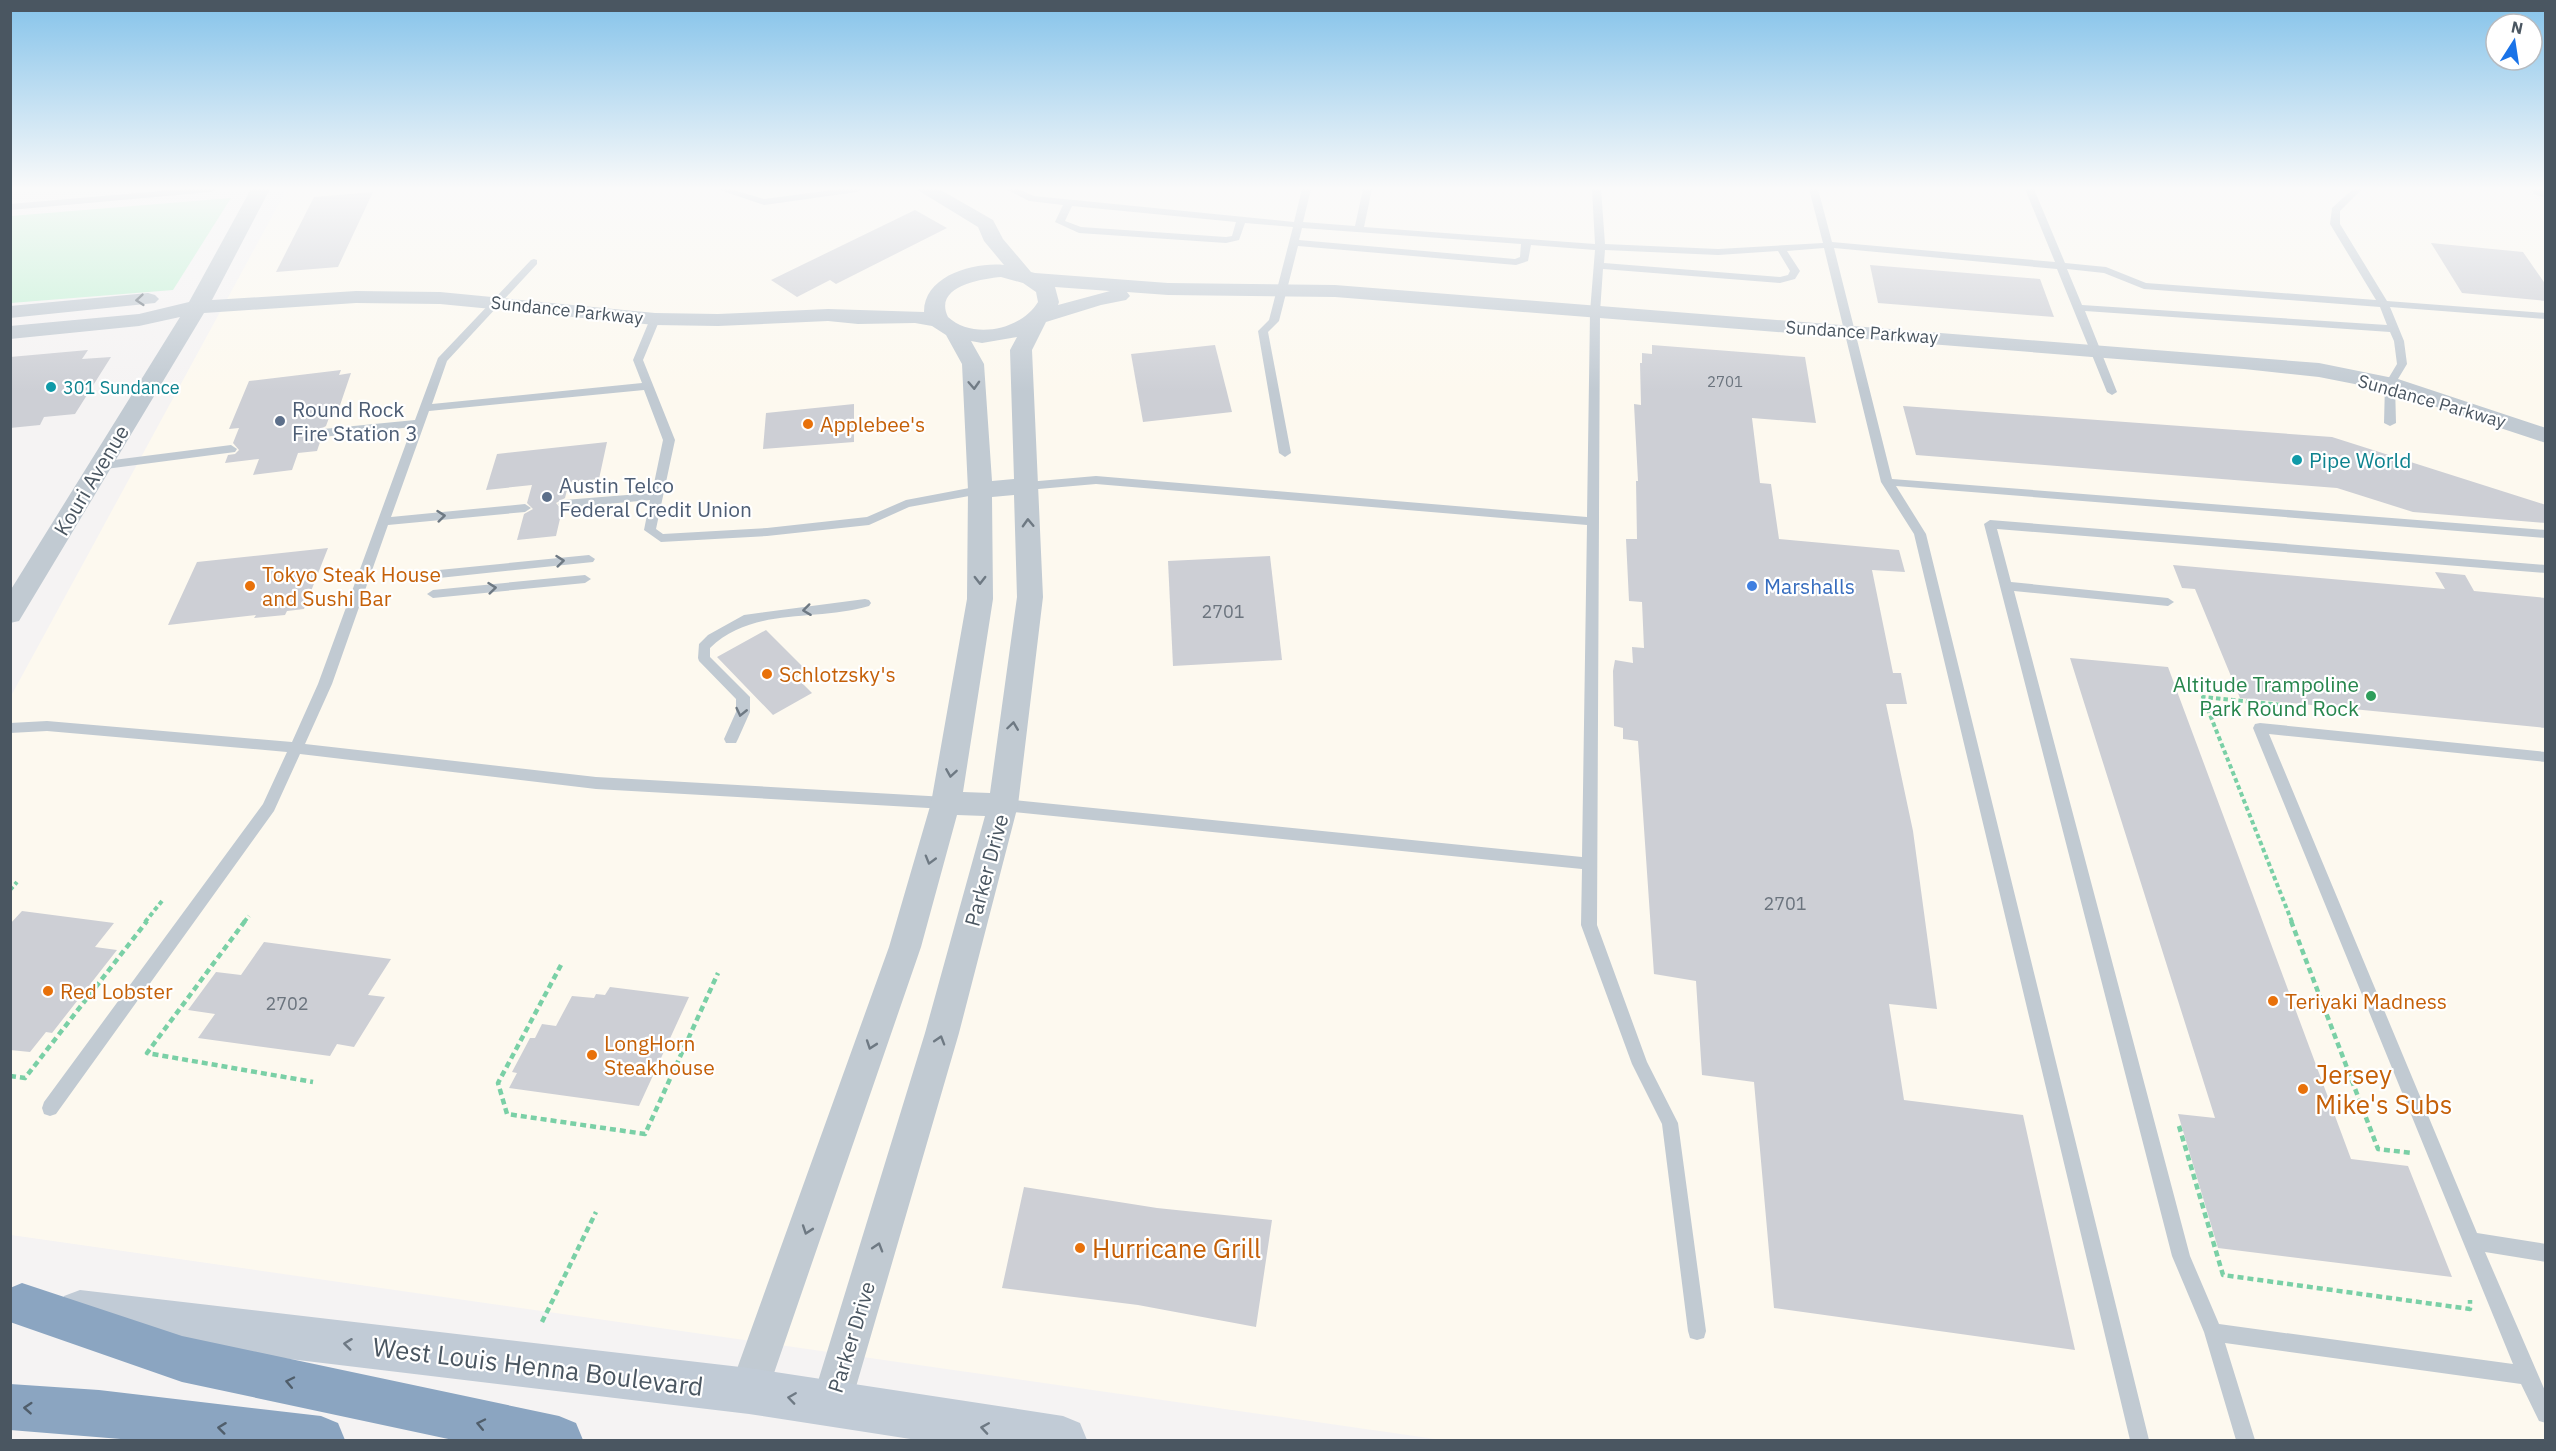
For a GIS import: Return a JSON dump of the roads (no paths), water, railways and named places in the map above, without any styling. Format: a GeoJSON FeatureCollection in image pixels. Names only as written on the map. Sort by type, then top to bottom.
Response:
{"type":"FeatureCollection","features":[{"type":"Feature","properties":{"kind":"highway"},"geometry":{"type":"LineString","coordinates":[[16,1304],[182,1359],[559,1440]]}},
{"type":"Feature","properties":{"kind":"highway"},"geometry":{"type":"LineString","coordinates":[[10,1407],[99,1413],[321,1440]]}},
{"type":"Feature","properties":{"kind":"main road","name":"West Louis Henna Boulevard"},"geometry":{"type":"LineString","coordinates":[[16,1304],[749,1391],[1063,1440]]}},
{"type":"Feature","properties":{"kind":"street","name":"Kouri Avenue"},"geometry":{"type":"LineString","coordinates":[[10,614],[98,466],[197,307],[224,257]]}},
{"type":"Feature","properties":{"kind":"street"},"geometry":{"type":"LineString","coordinates":[[749,1391],[905,947],[946,803],[980,599],[980,490],[973,364],[934,311],[934,302],[983,257]]}},
{"type":"Feature","properties":{"kind":"street"},"geometry":{"type":"LineString","coordinates":[[1009,257],[1028,276]]}},
{"type":"Feature","properties":{"kind":"street","name":"Sundance Parkway"},"geometry":{"type":"LineString","coordinates":[[828,315],[917,296],[991,271],[1168,289],[1282,289],[1851,331],[2297,368],[2390,384],[2546,436]]}},
{"type":"Feature","properties":{"kind":"street","name":"Parker Drive"},"geometry":{"type":"LineString","coordinates":[[831,1404],[942,1032],[1003,804],[1030,597],[1021,350],[1038,319],[1048,307],[1050,297],[1045,287],[1028,276]]}},
{"type":"Feature","properties":{"kind":"street","name":"Sundance Parkway"},"geometry":{"type":"LineString","coordinates":[[10,333],[139,320],[197,307],[356,297],[440,298],[655,319],[718,320],[828,315],[858,318],[915,317],[975,336],[1002,336],[1038,319],[1098,299],[1168,289]]}},
{"type":"Feature","properties":{"kind":"street","name":"Sundance Parkway"},"geometry":{"type":"LineString","coordinates":[[10,312],[159,298],[197,307]]}},
{"type":"Feature","properties":{"kind":"street"},"geometry":{"type":"LineString","coordinates":[[980,490],[1027,486]]}},
{"type":"Feature","properties":{"kind":"street"},"geometry":{"type":"LineString","coordinates":[[946,803],[1003,804]]}},
{"type":"Feature","properties":{"kind":"lane"},"geometry":{"type":"LineString","coordinates":[[1285,453],[1263,331],[1274,321],[1290,257]]}},
{"type":"Feature","properties":{"kind":"lane"},"geometry":{"type":"LineString","coordinates":[[1454,257],[1516,262],[1525,259],[1525,257]]}},
{"type":"Feature","properties":{"kind":"lane"},"geometry":{"type":"LineString","coordinates":[[1599,257],[1595,312],[1589,925],[1640,1064],[1670,1123],[1697,1331]]}},
{"type":"Feature","properties":{"kind":"lane"},"geometry":{"type":"LineString","coordinates":[[1598,266],[1780,280],[1792,277],[1795,272],[1786,257]]}},
{"type":"Feature","properties":{"kind":"lane"},"geometry":{"type":"LineString","coordinates":[[1832,257],[1887,482],[1920,534],[2140,1440]]}},
{"type":"Feature","properties":{"kind":"lane"},"geometry":{"type":"LineString","coordinates":[[1958,257],[2106,270],[2144,286],[2546,316]]}},
{"type":"Feature","properties":{"kind":"lane"},"geometry":{"type":"LineString","coordinates":[[2057,257],[2112,392]]}},
{"type":"Feature","properties":{"kind":"lane"},"geometry":{"type":"LineString","coordinates":[[2355,257],[2384,305],[2399,341],[2402,364],[2390,384],[2390,423]]}},
{"type":"Feature","properties":{"kind":"lane"},"geometry":{"type":"LineString","coordinates":[[50,1108],[269,807],[325,684],[442,360],[534,262]]}},
{"type":"Feature","properties":{"kind":"lane"},"geometry":{"type":"LineString","coordinates":[[2078,308],[2394,329]]}},
{"type":"Feature","properties":{"kind":"lane"},"geometry":{"type":"LineString","coordinates":[[655,319],[638,360],[649,386],[658,418],[669,440],[650,530],[661,538],[767,532],[869,521],[906,504],[980,490]]}},
{"type":"Feature","properties":{"kind":"lane"},"geometry":{"type":"LineString","coordinates":[[425,408],[649,386]]}},
{"type":"Feature","properties":{"kind":"lane"},"geometry":{"type":"LineString","coordinates":[[323,433],[419,423]]}},
{"type":"Feature","properties":{"kind":"lane"},"geometry":{"type":"LineString","coordinates":[[98,466],[231,449]]}},
{"type":"Feature","properties":{"kind":"lane"},"geometry":{"type":"LineString","coordinates":[[1027,486],[1096,480],[1593,522]]}},
{"type":"Feature","properties":{"kind":"lane"},"geometry":{"type":"LineString","coordinates":[[1887,482],[2546,534]]}},
{"type":"Feature","properties":{"kind":"lane"},"geometry":{"type":"LineString","coordinates":[[564,504],[657,496]]}},
{"type":"Feature","properties":{"kind":"lane"},"geometry":{"type":"LineString","coordinates":[[383,522],[525,508]]}},
{"type":"Feature","properties":{"kind":"lane"},"geometry":{"type":"LineString","coordinates":[[2245,1440],[2213,1332],[2181,1256],[1990,524],[2546,569]]}},
{"type":"Feature","properties":{"kind":"lane"},"geometry":{"type":"LineString","coordinates":[[439,574],[589,559]]}},
{"type":"Feature","properties":{"kind":"lane"},"geometry":{"type":"LineString","coordinates":[[433,594],[585,579]]}},
{"type":"Feature","properties":{"kind":"lane"},"geometry":{"type":"LineString","coordinates":[[2007,586],[2168,602]]}},
{"type":"Feature","properties":{"kind":"lane"},"geometry":{"type":"LineString","coordinates":[[731,739],[743,712],[743,697],[704,658],[704,647],[713,638],[748,618],[865,603]]}},
{"type":"Feature","properties":{"kind":"lane"},"geometry":{"type":"LineString","coordinates":[[10,728],[47,726],[297,748],[596,783],[946,803]]}},
{"type":"Feature","properties":{"kind":"lane"},"geometry":{"type":"LineString","coordinates":[[2546,757],[2260,728],[2527,1375],[2546,1414]]}},
{"type":"Feature","properties":{"kind":"lane"},"geometry":{"type":"LineString","coordinates":[[1003,804],[1590,864]]}},
{"type":"Feature","properties":{"kind":"lane"},"geometry":{"type":"LineString","coordinates":[[2472,1241],[2546,1253]]}},
{"type":"Feature","properties":{"kind":"lane"},"geometry":{"type":"LineString","coordinates":[[2213,1332],[2527,1375]]}},
{"type":"Feature","properties":{"kind":"place","name":"301 Sundance"},"geometry":{"type":"Point","coordinates":[51,387]}},
{"type":"Feature","properties":{"kind":"place","name":"Round Rock Fire Station 3"},"geometry":{"type":"Point","coordinates":[280,421]}},
{"type":"Feature","properties":{"kind":"place","name":"Applebee's"},"geometry":{"type":"Point","coordinates":[808,424]}},
{"type":"Feature","properties":{"kind":"place","name":"Pipe World"},"geometry":{"type":"Point","coordinates":[2297,460]}},
{"type":"Feature","properties":{"kind":"place","name":"Austin Telco Federal Credit Union"},"geometry":{"type":"Point","coordinates":[547,497]}},
{"type":"Feature","properties":{"kind":"place","name":"Tokyo Steak House and Sushi Bar"},"geometry":{"type":"Point","coordinates":[250,586]}},
{"type":"Feature","properties":{"kind":"place","name":"Marshalls"},"geometry":{"type":"Point","coordinates":[1752,586]}},
{"type":"Feature","properties":{"kind":"place","name":"Schlotzsky's"},"geometry":{"type":"Point","coordinates":[767,674]}},
{"type":"Feature","properties":{"kind":"place","name":"Altitude Trampoline Park Round Rock"},"geometry":{"type":"Point","coordinates":[2371,696]}},
{"type":"Feature","properties":{"kind":"place","name":"Red Lobster"},"geometry":{"type":"Point","coordinates":[48,991]}},
{"type":"Feature","properties":{"kind":"place","name":"Teriyaki Madness"},"geometry":{"type":"Point","coordinates":[2273,1001]}},
{"type":"Feature","properties":{"kind":"place","name":"LongHorn Steakhouse"},"geometry":{"type":"Point","coordinates":[592,1055]}},
{"type":"Feature","properties":{"kind":"place","name":"Jersey Mike's Subs"},"geometry":{"type":"Point","coordinates":[2303,1089]}},
{"type":"Feature","properties":{"kind":"place","name":"Hurricane Grill"},"geometry":{"type":"Point","coordinates":[1080,1248]}}]}
